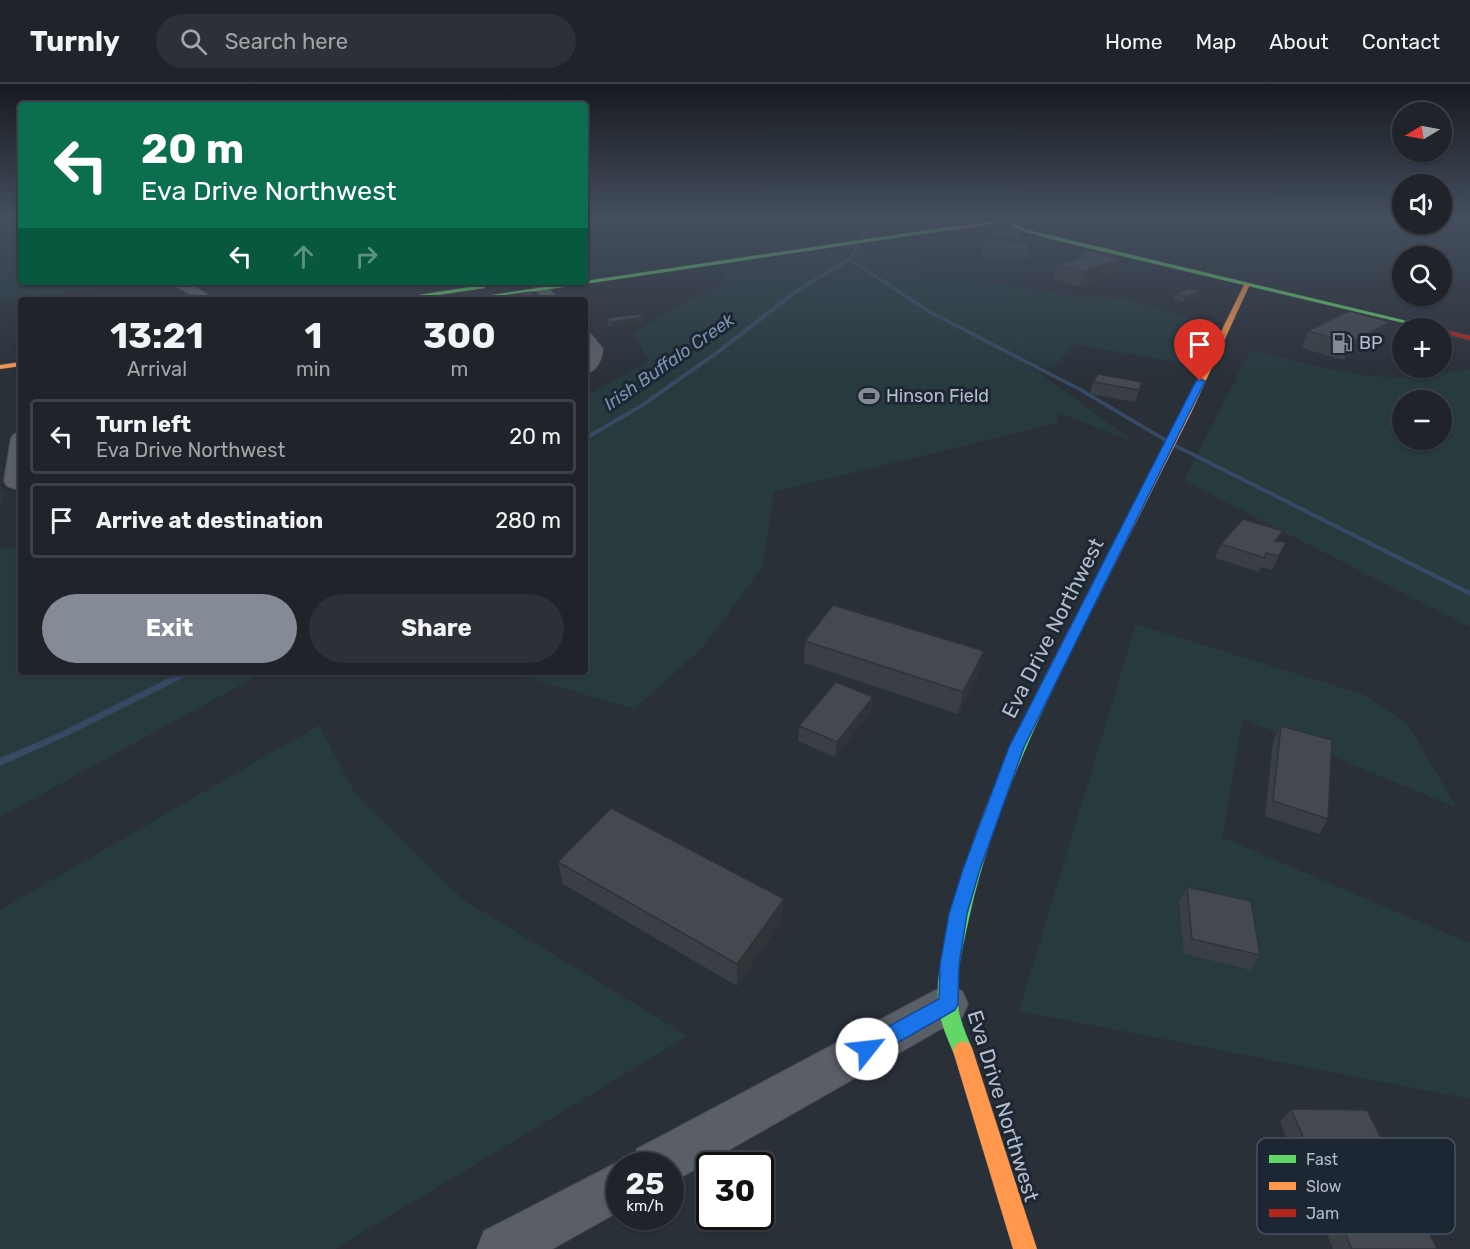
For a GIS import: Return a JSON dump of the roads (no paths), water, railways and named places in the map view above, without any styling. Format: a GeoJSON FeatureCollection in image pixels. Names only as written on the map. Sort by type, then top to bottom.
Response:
{"type":"FeatureCollection","features":[{"type":"Feature","properties":{"kind":"main road"},"geometry":{"type":"LineString","coordinates":[[588,278],[635,270]]}},
{"type":"Feature","properties":{"kind":"main road"},"geometry":{"type":"LineString","coordinates":[[588,281],[664,270]]}},
{"type":"Feature","properties":{"kind":"main road"},"geometry":{"type":"LineString","coordinates":[[1192,270],[1392,318]]}},
{"type":"Feature","properties":{"kind":"main road","name":"Eva Drive Northwest"},"geometry":{"type":"LineString","coordinates":[[1025,1249],[948,1004],[949,965],[958,914],[971,869],[1016,747],[1247,284]]}},
{"type":"Feature","properties":{"kind":"main road"},"geometry":{"type":"LineString","coordinates":[[411,297],[494,285]]}},
{"type":"Feature","properties":{"kind":"main road"},"geometry":{"type":"LineString","coordinates":[[482,297],[563,285]]}},
{"type":"Feature","properties":{"kind":"main road"},"geometry":{"type":"LineString","coordinates":[[1452,334],[1470,338]]}},
{"type":"Feature","properties":{"kind":"main road"},"geometry":{"type":"LineString","coordinates":[[0,356],[18,353]]}},
{"type":"Feature","properties":{"kind":"main road"},"geometry":{"type":"LineString","coordinates":[[0,368],[18,365]]}},
{"type":"Feature","properties":{"kind":"street"},"geometry":{"type":"LineString","coordinates":[[182,285],[204,297]]}},
{"type":"Feature","properties":{"kind":"street"},"geometry":{"type":"LineString","coordinates":[[542,288],[550,297]]}},
{"type":"Feature","properties":{"kind":"street"},"geometry":{"type":"LineString","coordinates":[[588,341],[595,349],[593,360],[588,366]]}},
{"type":"Feature","properties":{"kind":"street"},"geometry":{"type":"LineString","coordinates":[[18,460],[15,481],[18,482]]}},
{"type":"Feature","properties":{"kind":"street"},"geometry":{"type":"LineString","coordinates":[[679,1152],[948,1004]]}},
{"type":"Feature","properties":{"kind":"street"},"geometry":{"type":"LineString","coordinates":[[502,1249],[606,1193]]}},
{"type":"Feature","properties":{"kind":"waterway","name":"Irish Buffalo Creek"},"geometry":{"type":"LineString","coordinates":[[588,437],[641,406],[718,352],[798,290],[831,270]]}},
{"type":"Feature","properties":{"kind":"waterway"},"geometry":{"type":"LineString","coordinates":[[867,270],[928,311],[1081,390],[1172,444],[1470,594]]}},
{"type":"Feature","properties":{"kind":"waterway","name":"Irish Buffalo Creek"},"geometry":{"type":"LineString","coordinates":[[0,762],[62,735],[182,675]]}},
{"type":"Feature","properties":{"kind":"place","name":"BP"},"geometry":{"type":"Point","coordinates":[1342,343]}},
{"type":"Feature","properties":{"kind":"place","name":"Hinson Field"},"geometry":{"type":"Point","coordinates":[869,396]}}]}
